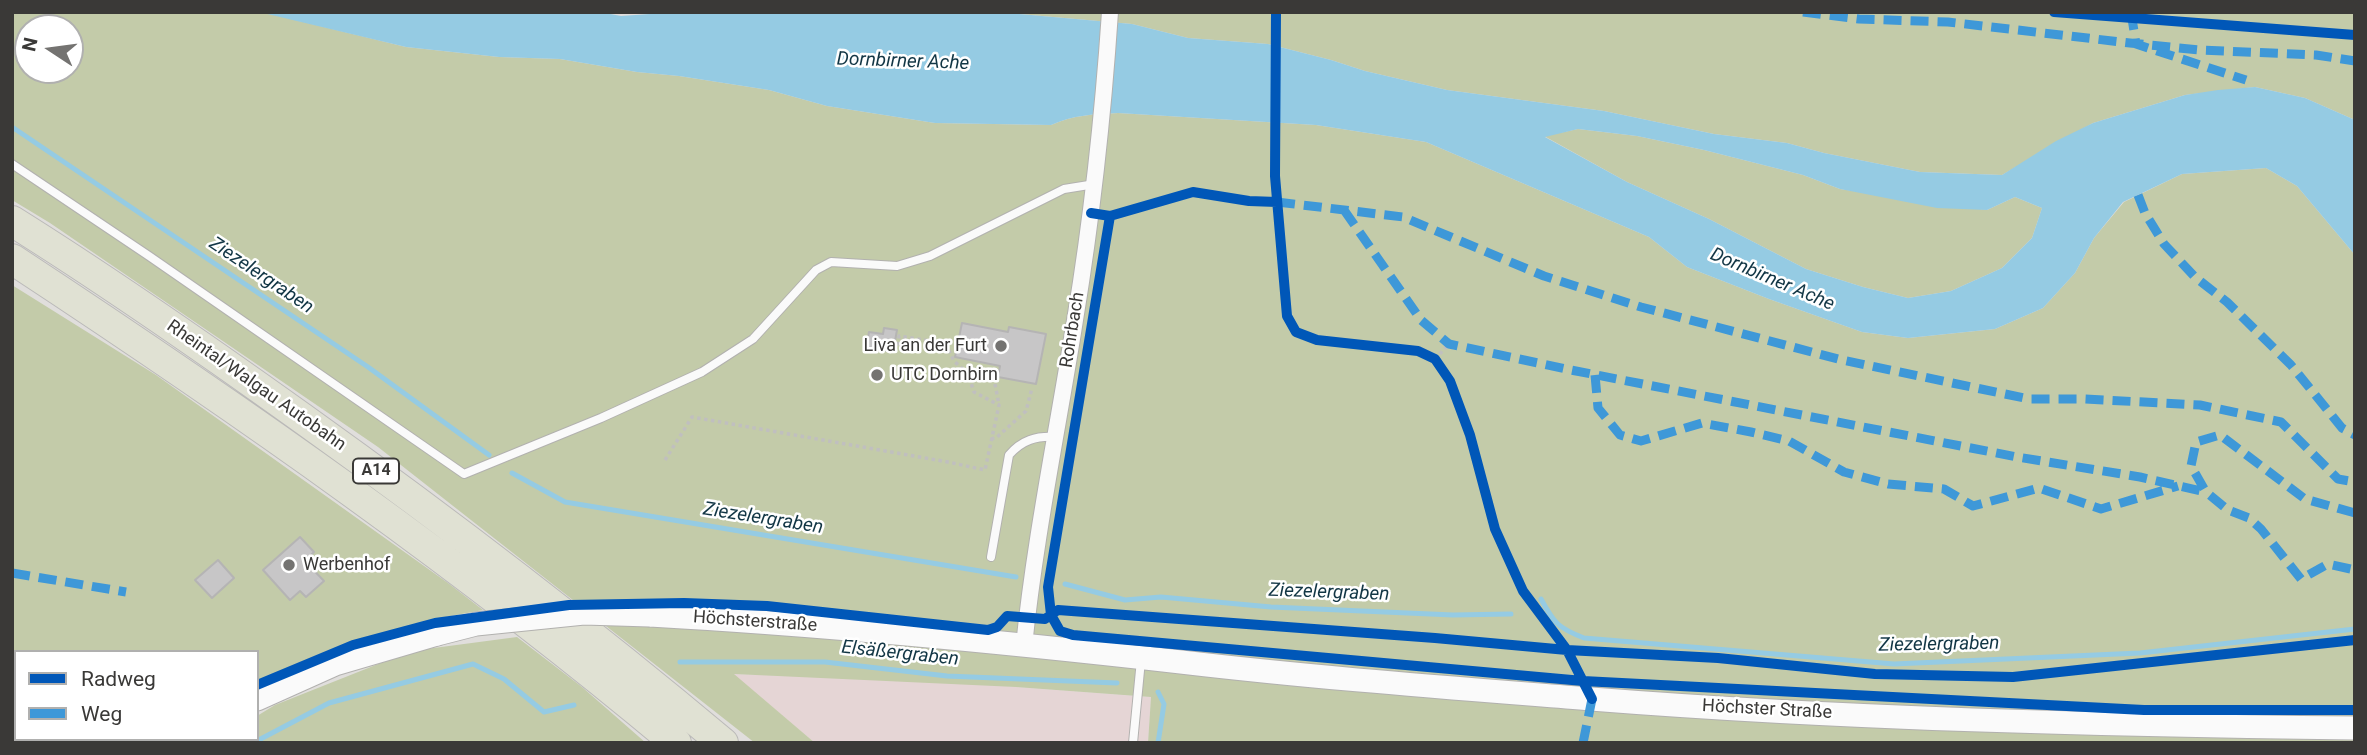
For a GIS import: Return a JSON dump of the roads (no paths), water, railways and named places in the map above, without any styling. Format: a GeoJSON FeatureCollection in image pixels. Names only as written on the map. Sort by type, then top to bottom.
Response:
{"type":"FeatureCollection","features":[{"type":"Feature","properties":{"kind":"highway","name":"Rheintal/Walgau Autobahn"},"geometry":{"type":"LineString","coordinates":[[12,221],[228,366],[370,467],[622,658],[723,743]]}},
{"type":"Feature","properties":{"kind":"highway","name":"Rheintal/Walgau Autobahn"},"geometry":{"type":"LineString","coordinates":[[12,259],[206,388],[339,483],[477,585],[676,743]]}},
{"type":"Feature","properties":{"kind":"main road","name":"Höchsterstraße"},"geometry":{"type":"LineString","coordinates":[[259,698],[335,664],[436,634],[476,624],[584,613],[869,630],[1181,662]]}},
{"type":"Feature","properties":{"kind":"main road","name":"Höchster Straße"},"geometry":{"type":"LineString","coordinates":[[1181,662],[1686,706],[1952,719],[2355,728]]}},
{"type":"Feature","properties":{"kind":"street","name":"Rohrbach"},"geometry":{"type":"LineString","coordinates":[[1024,646],[1033,570],[1095,184],[1109,21]]}},
{"type":"Feature","properties":{"kind":"lane"},"geometry":{"type":"LineString","coordinates":[[12,164],[464,474],[601,418],[702,372],[753,339],[816,270],[831,262],[897,266],[930,256],[1064,189],[1095,184]]}},
{"type":"Feature","properties":{"kind":"lane"},"geometry":{"type":"LineString","coordinates":[[991,557],[1009,454],[1018,444],[1035,438],[1055,437]]}},
{"type":"Feature","properties":{"kind":"lane"},"geometry":{"type":"LineString","coordinates":[[1133,743],[1142,657]]}},
{"type":"Feature","properties":{"kind":"water","name":"Dornbirner Ache"},"geometry":{"type":"Polygon","coordinates":[[[259,12],[600,12],[621,16],[678,12],[997,12],[1132,24],[1188,38],[1268,44],[1447,90],[1604,111],[1714,134],[1787,143],[1920,172],[2002,175],[2056,141],[2093,123],[2185,95],[2255,87],[2305,98],[2355,120],[2355,255],[2297,186],[2266,168],[2182,174],[2123,202],[2094,238],[2075,273],[2043,308],[1995,329],[1908,338],[1862,332],[1687,267],[1649,237],[1426,142],[1316,125],[1118,113],[1076,117],[1051,125],[935,123],[827,106],[769,90],[679,76],[560,59],[499,57],[406,47],[259,12]],[[1578,129],[1545,137],[1627,182],[1709,219],[1806,269],[1908,298],[1951,291],[2002,268],[2032,238],[2042,208],[2015,197],[1987,210],[1937,208],[1840,189],[1803,175],[1637,136],[1578,129]]]}},
{"type":"Feature","properties":{"kind":"waterway","name":"Ziezelergraben"},"geometry":{"type":"LineString","coordinates":[[12,127],[368,367],[489,455]]}},
{"type":"Feature","properties":{"kind":"waterway","name":"Ziezelergraben"},"geometry":{"type":"LineString","coordinates":[[512,473],[565,502],[1016,577]]}},
{"type":"Feature","properties":{"kind":"waterway","name":"Ziezelergraben"},"geometry":{"type":"LineString","coordinates":[[1065,584],[1125,600],[1161,597],[1271,607],[1453,615],[1511,614]]}},
{"type":"Feature","properties":{"kind":"waterway","name":"Ziezelergraben"},"geometry":{"type":"LineString","coordinates":[[1541,599],[1558,624],[1584,638],[1894,664],[2140,653],[2355,629]]}},
{"type":"Feature","properties":{"kind":"waterway","name":"Elsäßergraben"},"geometry":{"type":"LineString","coordinates":[[680,662],[825,662],[947,676],[1117,683]]}},
{"type":"Feature","properties":{"kind":"waterway","name":"Elsäßergraben"},"geometry":{"type":"LineString","coordinates":[[259,740],[329,703],[473,664],[504,679],[544,712],[574,705]]}},
{"type":"Feature","properties":{"kind":"waterway","name":"Elsäßergraben"},"geometry":{"type":"LineString","coordinates":[[1158,692],[1164,704],[1158,743]]}},
{"type":"Feature","properties":{"kind":"waterway","name":"Elsäßergraben"},"geometry":{"type":"LineString","coordinates":[[253,743],[257,741]]}},
{"type":"Feature","properties":{"kind":"place","name":"Liva an der Furt"},"geometry":{"type":"Point","coordinates":[1001,346]}},
{"type":"Feature","properties":{"kind":"place","name":"UTC Dornbirn"},"geometry":{"type":"Point","coordinates":[877,375]}},
{"type":"Feature","properties":{"kind":"place","name":"Werbenhof"},"geometry":{"type":"Point","coordinates":[289,565]}}]}
